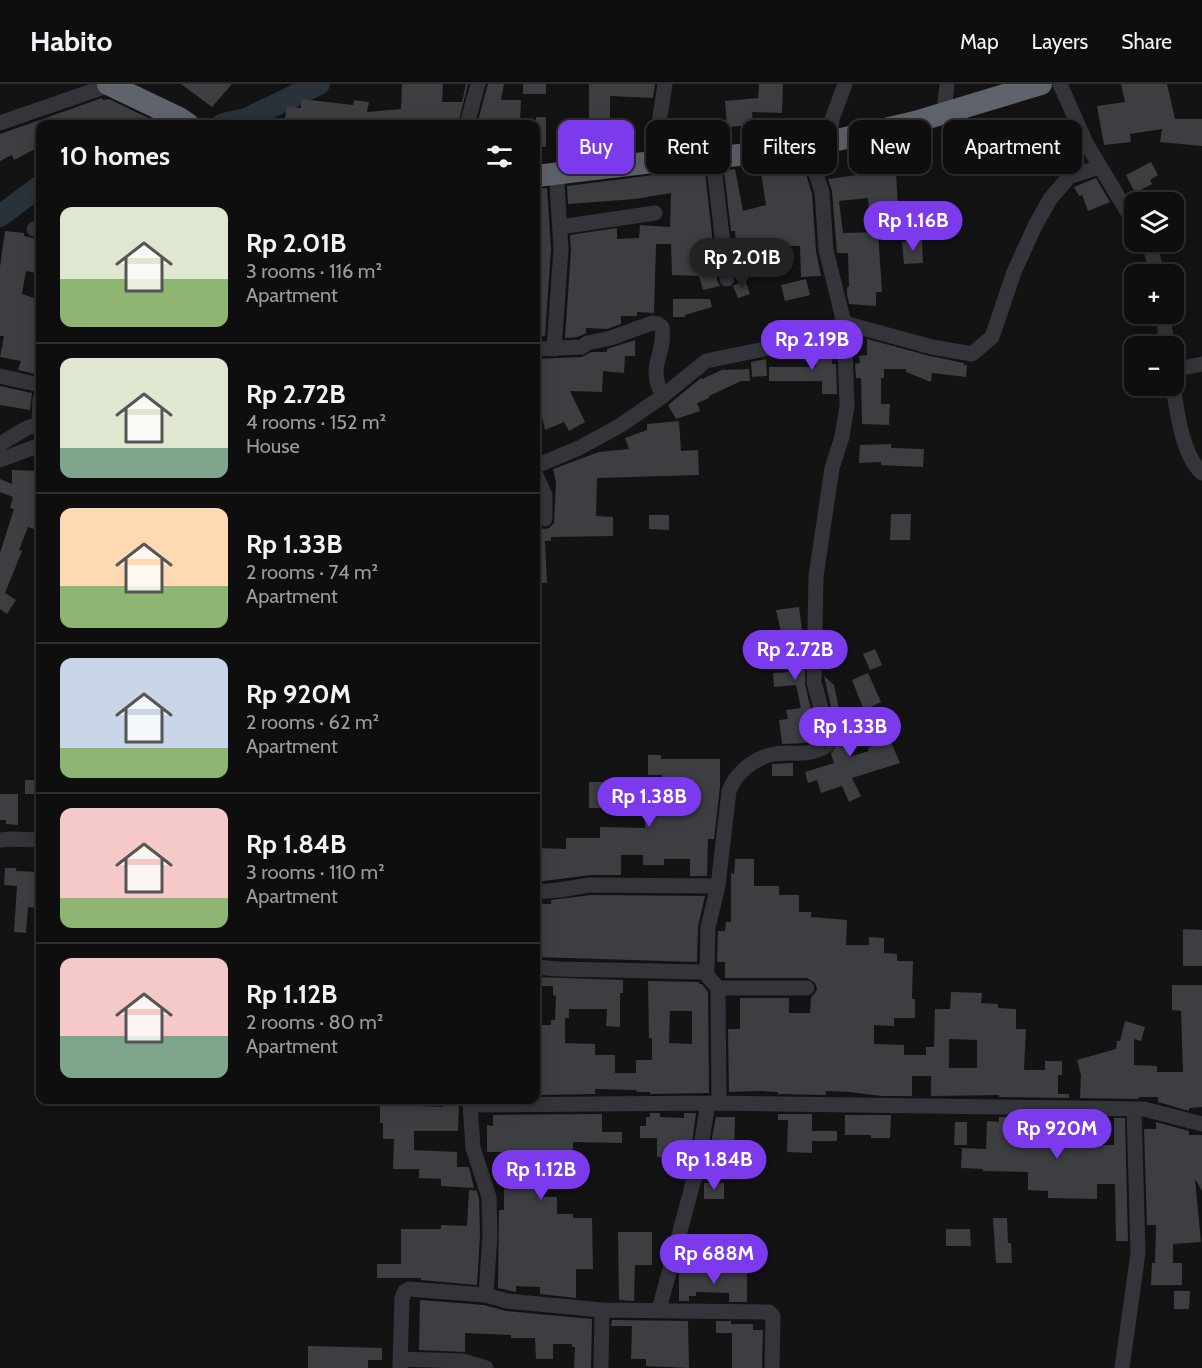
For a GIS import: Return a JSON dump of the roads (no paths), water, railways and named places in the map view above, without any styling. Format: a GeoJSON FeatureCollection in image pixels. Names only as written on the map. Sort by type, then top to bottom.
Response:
{"type":"FeatureCollection","features":[{"type":"Feature","properties":{"kind":"highway"},"geometry":{"type":"LineString","coordinates":[[837,141],[1041,84]]}},
{"type":"Feature","properties":{"kind":"highway"},"geometry":{"type":"LineString","coordinates":[[109,85],[181,120]]}},
{"type":"Feature","properties":{"kind":"highway"},"geometry":{"type":"LineString","coordinates":[[540,175],[558,173]]}},
{"type":"Feature","properties":{"kind":"street"},"geometry":{"type":"LineString","coordinates":[[468,120],[478,84]]}},
{"type":"Feature","properties":{"kind":"street"},"geometry":{"type":"LineString","coordinates":[[659,120],[665,84]]}},
{"type":"Feature","properties":{"kind":"street"},"geometry":{"type":"LineString","coordinates":[[832,120],[844,84]]}},
{"type":"Feature","properties":{"kind":"street"},"geometry":{"type":"LineString","coordinates":[[944,113],[946,84]]}},
{"type":"Feature","properties":{"kind":"street"},"geometry":{"type":"LineString","coordinates":[[1060,84],[1086,143],[1124,207]]}},
{"type":"Feature","properties":{"kind":"street"},"geometry":{"type":"LineString","coordinates":[[0,123],[109,85]]}},
{"type":"Feature","properties":{"kind":"street"},"geometry":{"type":"LineString","coordinates":[[540,464],[579,448],[613,430],[663,396],[706,361],[803,341],[844,323],[932,347],[972,354],[992,337],[1014,272],[1050,199],[1069,177],[1099,167]]}},
{"type":"Feature","properties":{"kind":"street"},"geometry":{"type":"LineString","coordinates":[[554,349],[561,249],[557,184],[559,174]]}},
{"type":"Feature","properties":{"kind":"street"},"geometry":{"type":"LineString","coordinates":[[715,174],[727,279]]}},
{"type":"Feature","properties":{"kind":"street"},"geometry":{"type":"LineString","coordinates":[[659,1310],[713,1103],[718,988],[707,973],[708,927],[718,886],[729,791],[732,781],[759,759],[771,754],[807,753],[826,746],[822,712],[814,682],[816,576],[832,468],[842,436],[847,406],[844,323],[826,250],[822,192],[816,174]]}},
{"type":"Feature","properties":{"kind":"street"},"geometry":{"type":"LineString","coordinates":[[560,227],[656,213]]}},
{"type":"Feature","properties":{"kind":"street"},"geometry":{"type":"LineString","coordinates":[[540,349],[582,347],[587,343],[611,338],[652,323],[658,324],[662,327],[663,336],[655,376],[663,396]]}},
{"type":"Feature","properties":{"kind":"street"},"geometry":{"type":"LineString","coordinates":[[1184,368],[1202,364]]}},
{"type":"Feature","properties":{"kind":"street"},"geometry":{"type":"LineString","coordinates":[[0,376],[36,384]]}},
{"type":"Feature","properties":{"kind":"street"},"geometry":{"type":"LineString","coordinates":[[1175,396],[1183,437],[1196,467],[1202,473]]}},
{"type":"Feature","properties":{"kind":"street"},"geometry":{"type":"LineString","coordinates":[[1,444],[36,425]]}},
{"type":"Feature","properties":{"kind":"street"},"geometry":{"type":"LineString","coordinates":[[1,444],[20,453]]}},
{"type":"Feature","properties":{"kind":"street"},"geometry":{"type":"LineString","coordinates":[[0,460],[36,447]]}},
{"type":"Feature","properties":{"kind":"street"},"geometry":{"type":"LineString","coordinates":[[540,483],[545,495],[545,519]]}},
{"type":"Feature","properties":{"kind":"street"},"geometry":{"type":"LineString","coordinates":[[0,840],[12,838],[36,840]]}},
{"type":"Feature","properties":{"kind":"street"},"geometry":{"type":"LineString","coordinates":[[540,892],[590,885],[718,886]]}},
{"type":"Feature","properties":{"kind":"street"},"geometry":{"type":"LineString","coordinates":[[540,967],[707,973]]}},
{"type":"Feature","properties":{"kind":"street"},"geometry":{"type":"LineString","coordinates":[[718,988],[807,988]]}},
{"type":"Feature","properties":{"kind":"street"},"geometry":{"type":"LineString","coordinates":[[540,1102],[1144,1109],[1202,1124]]}},
{"type":"Feature","properties":{"kind":"street"},"geometry":{"type":"LineString","coordinates":[[470,1104],[473,1148],[489,1197],[490,1235],[486,1295]]}},
{"type":"Feature","properties":{"kind":"street"},"geometry":{"type":"LineString","coordinates":[[1122,1368],[1138,1253],[1134,1109]]}},
{"type":"Feature","properties":{"kind":"street"},"geometry":{"type":"LineString","coordinates":[[486,1368],[463,1361],[400,1364],[402,1298],[405,1291],[409,1288],[486,1295],[507,1301],[602,1310],[769,1312],[773,1316],[772,1368]]}},
{"type":"Feature","properties":{"kind":"street"},"geometry":{"type":"LineString","coordinates":[[601,1368],[602,1310]]}},
{"type":"Feature","properties":{"kind":"waterway"},"geometry":{"type":"LineString","coordinates":[[241,120],[319,84]]}},
{"type":"Feature","properties":{"kind":"waterway"},"geometry":{"type":"LineString","coordinates":[[0,216],[36,189]]}}]}
